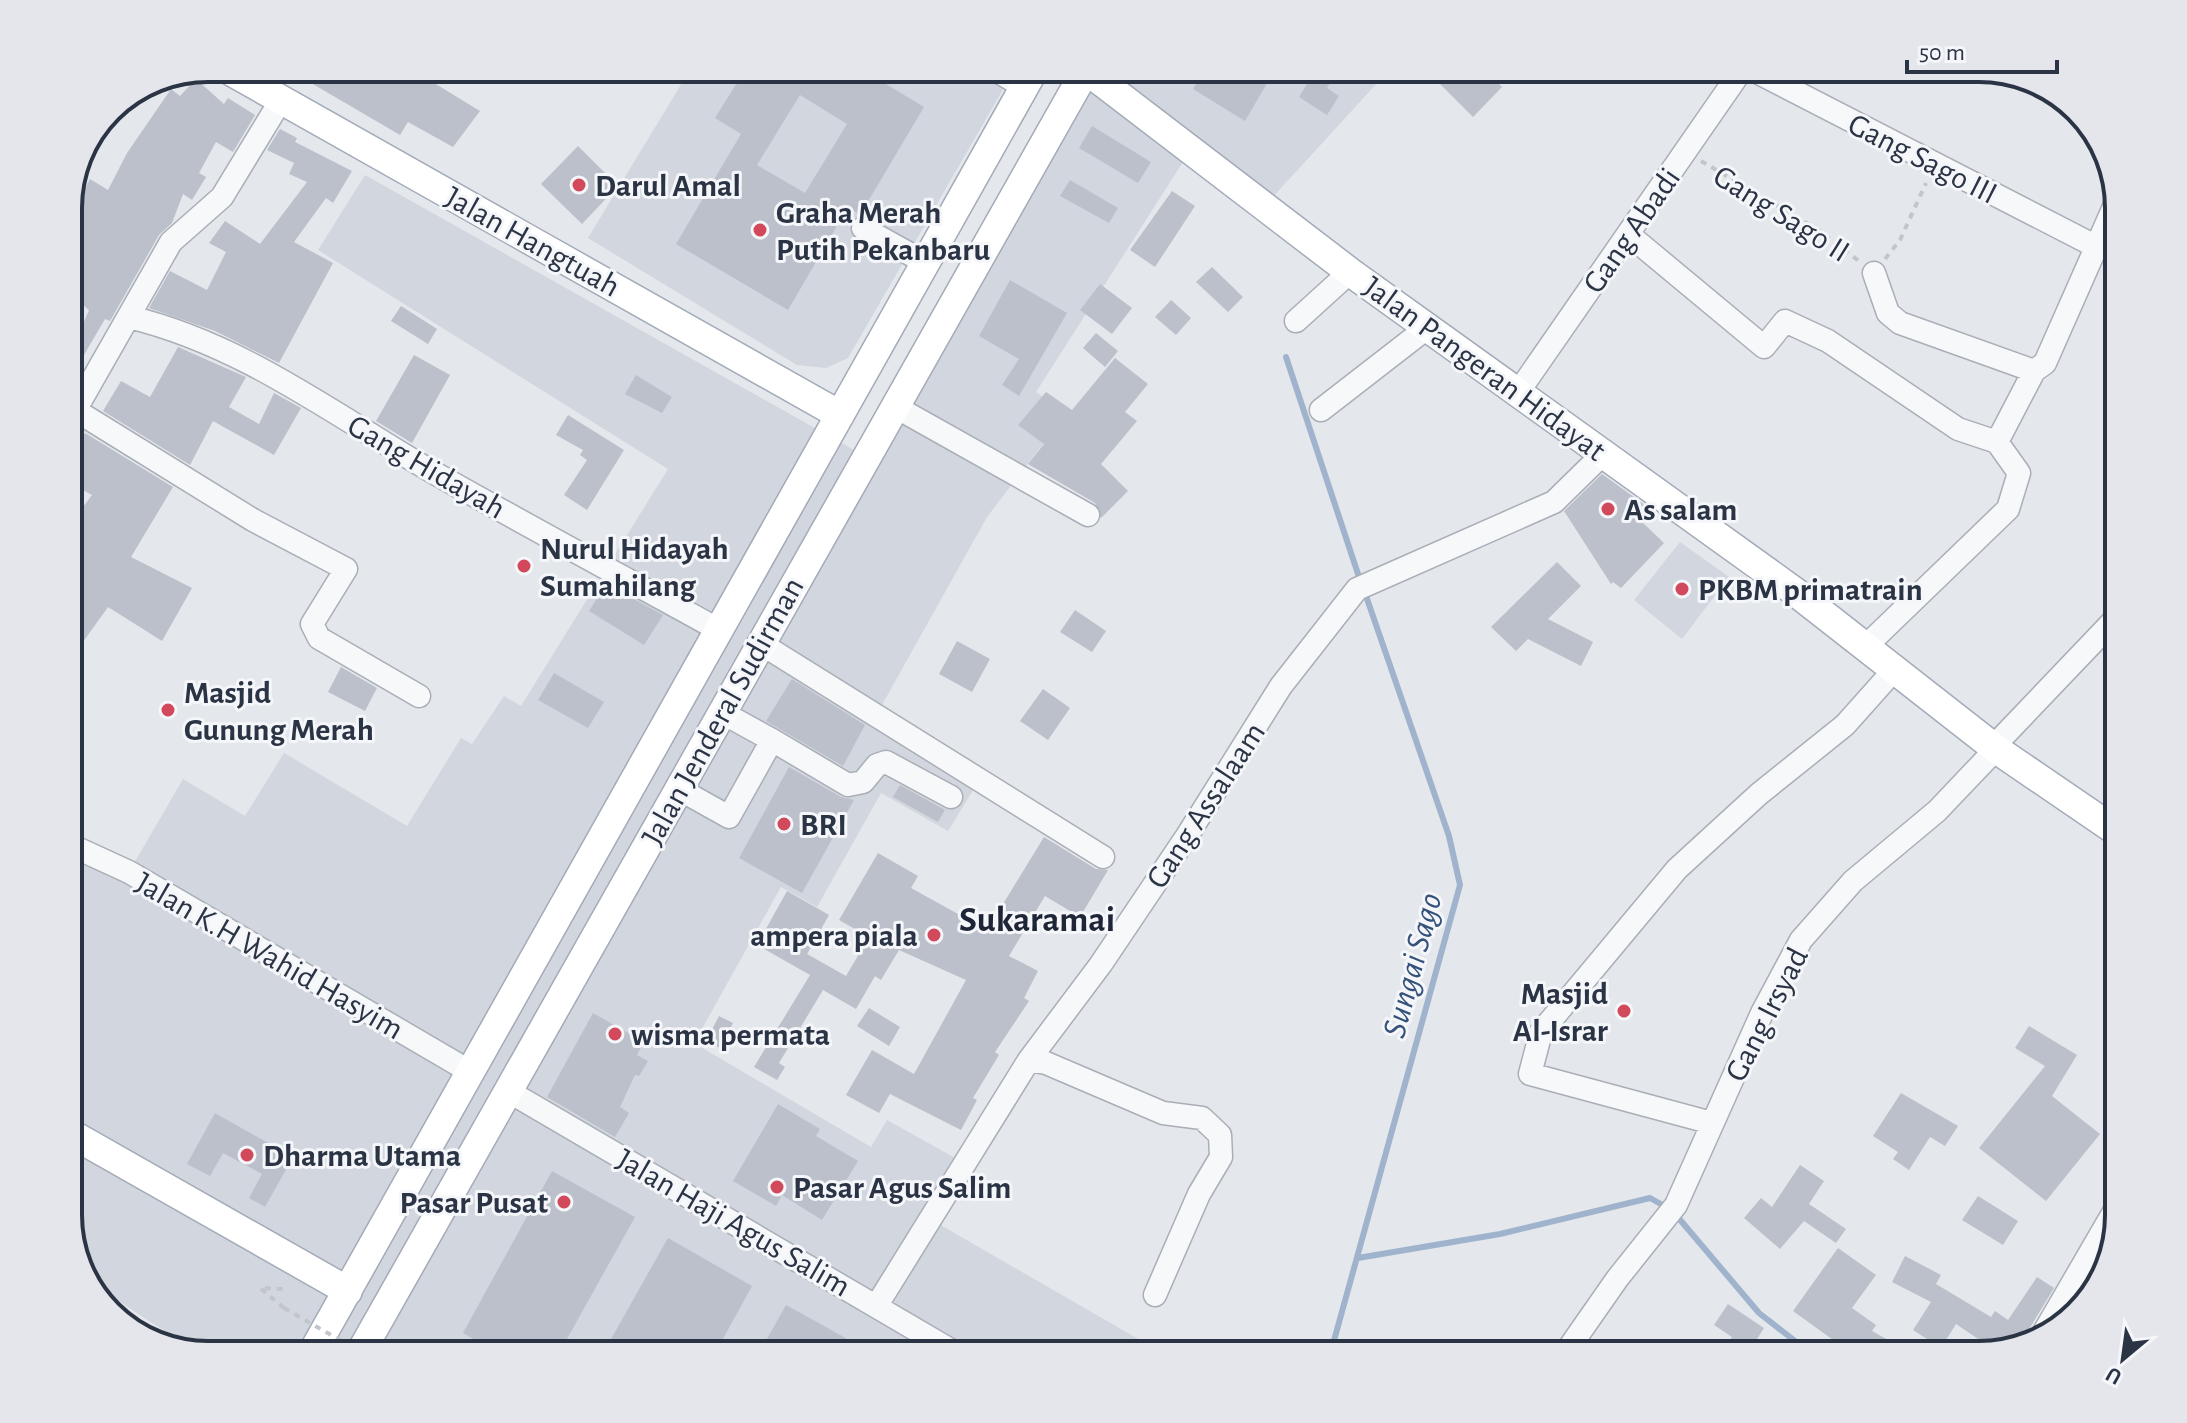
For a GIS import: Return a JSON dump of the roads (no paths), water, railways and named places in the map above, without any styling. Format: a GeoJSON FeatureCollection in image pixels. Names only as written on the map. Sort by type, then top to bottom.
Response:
{"type":"FeatureCollection","features":[{"type":"Feature","properties":{"kind":"main road","name":"Jalan Hangtuah"},"geometry":{"type":"LineString","coordinates":[[255,82],[281,100],[840,415]]}},
{"type":"Feature","properties":{"kind":"main road","name":"Jalan Jenderal Sudirman"},"geometry":{"type":"LineString","coordinates":[[319,1341],[1027,82]]}},
{"type":"Feature","properties":{"kind":"main road","name":"Jalan Jenderal Sudirman"},"geometry":{"type":"LineString","coordinates":[[367,1341],[1080,82]]}},
{"type":"Feature","properties":{"kind":"main road","name":"Jalan Pangeran Hidayat"},"geometry":{"type":"LineString","coordinates":[[1104,82],[1350,272],[1519,391],[1866,646],[1995,748],[2105,823]]}},
{"type":"Feature","properties":{"kind":"main road"},"geometry":{"type":"LineString","coordinates":[[82,1140],[348,1291]]}},
{"type":"Feature","properties":{"kind":"street","name":"Gang Abadi"},"geometry":{"type":"LineString","coordinates":[[1519,391],[1736,82]]}},
{"type":"Feature","properties":{"kind":"street","name":"Gang Sago III"},"geometry":{"type":"LineString","coordinates":[[1773,82],[2097,247]]}},
{"type":"Feature","properties":{"kind":"street"},"geometry":{"type":"LineString","coordinates":[[82,399],[171,242],[222,197],[281,100]]}},
{"type":"Feature","properties":{"kind":"street"},"geometry":{"type":"LineString","coordinates":[[863,228],[926,263]]}},
{"type":"Feature","properties":{"kind":"street"},"geometry":{"type":"LineString","coordinates":[[1997,442],[2032,370],[2045,363],[2105,228]]}},
{"type":"Feature","properties":{"kind":"street"},"geometry":{"type":"LineString","coordinates":[[1628,234],[1764,347],[1785,321],[1828,341],[1958,429],[1997,442],[2019,473],[2008,509],[1866,646]]}},
{"type":"Feature","properties":{"kind":"street"},"geometry":{"type":"LineString","coordinates":[[1296,321],[1350,272]]}},
{"type":"Feature","properties":{"kind":"street","name":"Gang Sago II"},"geometry":{"type":"LineString","coordinates":[[1874,273],[1894,319],[2032,370]]}},
{"type":"Feature","properties":{"kind":"street","name":"Gang Hidayah"},"geometry":{"type":"LineString","coordinates":[[129,317],[190,335],[239,356],[431,470],[719,630]]}},
{"type":"Feature","properties":{"kind":"street"},"geometry":{"type":"LineString","coordinates":[[1321,410],[1428,327]]}},
{"type":"Feature","properties":{"kind":"street"},"geometry":{"type":"LineString","coordinates":[[894,406],[1088,515]]}},
{"type":"Feature","properties":{"kind":"street"},"geometry":{"type":"LineString","coordinates":[[82,422],[253,520],[346,569],[312,624],[319,638],[419,696]]}},
{"type":"Feature","properties":{"kind":"street","name":"Gang Assalaam"},"geometry":{"type":"LineString","coordinates":[[877,1305],[1029,1060],[1101,964],[1187,836],[1281,686],[1357,589],[1554,502],[1604,453]]}},
{"type":"Feature","properties":{"kind":"street","name":"Gang Irsyad"},"geometry":{"type":"LineString","coordinates":[[1574,1341],[1617,1279],[1672,1211],[1762,1013],[1801,940],[1853,881],[1937,811],[2105,630]]}},
{"type":"Feature","properties":{"kind":"street"},"geometry":{"type":"LineString","coordinates":[[760,643],[1103,857]]}},
{"type":"Feature","properties":{"kind":"street"},"geometry":{"type":"LineString","coordinates":[[1712,1123],[1530,1074],[1541,1032],[1677,869],[1759,794],[1845,725],[1894,670]]}},
{"type":"Feature","properties":{"kind":"street"},"geometry":{"type":"LineString","coordinates":[[721,712],[848,785],[863,782],[877,765],[886,762],[951,797]]}},
{"type":"Feature","properties":{"kind":"street"},"geometry":{"type":"LineString","coordinates":[[679,789],[729,817],[772,740]]}},
{"type":"Feature","properties":{"kind":"street","name":"Jalan K.H Wahid Hasyim"},"geometry":{"type":"LineString","coordinates":[[82,850],[129,872],[469,1071]]}},
{"type":"Feature","properties":{"kind":"street"},"geometry":{"type":"LineString","coordinates":[[1029,1060],[1046,1063],[1163,1113],[1202,1118],[1220,1135],[1221,1157],[1199,1194],[1155,1295]]}},
{"type":"Feature","properties":{"kind":"street","name":"Jalan Haji Agus Salim"},"geometry":{"type":"LineString","coordinates":[[508,1091],[936,1341]]}},
{"type":"Feature","properties":{"kind":"street"},"geometry":{"type":"LineString","coordinates":[[2053,1317],[2104,1228]]}},
{"type":"Feature","properties":{"kind":"waterway","name":"Sungai Sago"},"geometry":{"type":"LineString","coordinates":[[1286,357],[1360,580]]}},
{"type":"Feature","properties":{"kind":"waterway","name":"Sungai Sago"},"geometry":{"type":"LineString","coordinates":[[1334,1341],[1460,885],[1449,836],[1365,593]]}},
{"type":"Feature","properties":{"kind":"waterway"},"geometry":{"type":"LineString","coordinates":[[1358,1258],[1500,1234],[1650,1198],[1668,1208]]}},
{"type":"Feature","properties":{"kind":"waterway"},"geometry":{"type":"LineString","coordinates":[[1676,1215],[1759,1313],[1795,1341]]}},
{"type":"Feature","properties":{"kind":"place","name":"Darul Amal"},"geometry":{"type":"Point","coordinates":[579,185]}},
{"type":"Feature","properties":{"kind":"place","name":"Graha Merah Putih Pekanbaru"},"geometry":{"type":"Point","coordinates":[760,230]}},
{"type":"Feature","properties":{"kind":"place","name":"As salam"},"geometry":{"type":"Point","coordinates":[1608,509]}},
{"type":"Feature","properties":{"kind":"place","name":"Nurul Hidayah Sumahilang"},"geometry":{"type":"Point","coordinates":[524,566]}},
{"type":"Feature","properties":{"kind":"place","name":"PKBM primatrain"},"geometry":{"type":"Point","coordinates":[1682,589]}},
{"type":"Feature","properties":{"kind":"place","name":"Masjid Gunung Merah"},"geometry":{"type":"Point","coordinates":[168,710]}},
{"type":"Feature","properties":{"kind":"place","name":"BRI"},"geometry":{"type":"Point","coordinates":[784,824]}},
{"type":"Feature","properties":{"kind":"place","name":"ampera piala"},"geometry":{"type":"Point","coordinates":[934,935]}},
{"type":"Feature","properties":{"kind":"place","name":"Masjid Al-Israr"},"geometry":{"type":"Point","coordinates":[1624,1011]}},
{"type":"Feature","properties":{"kind":"place","name":"wisma permata"},"geometry":{"type":"Point","coordinates":[615,1034]}},
{"type":"Feature","properties":{"kind":"place","name":"Dharma Utama"},"geometry":{"type":"Point","coordinates":[247,1155]}},
{"type":"Feature","properties":{"kind":"place","name":"Pasar Agus Salim"},"geometry":{"type":"Point","coordinates":[777,1187]}},
{"type":"Feature","properties":{"kind":"place","name":"Pasar Pusat"},"geometry":{"type":"Point","coordinates":[564,1202]}},
{"type":"Feature","properties":{"kind":"district","name":"Sukaramai"},"geometry":{"type":"Point","coordinates":[1037,918]}}]}
